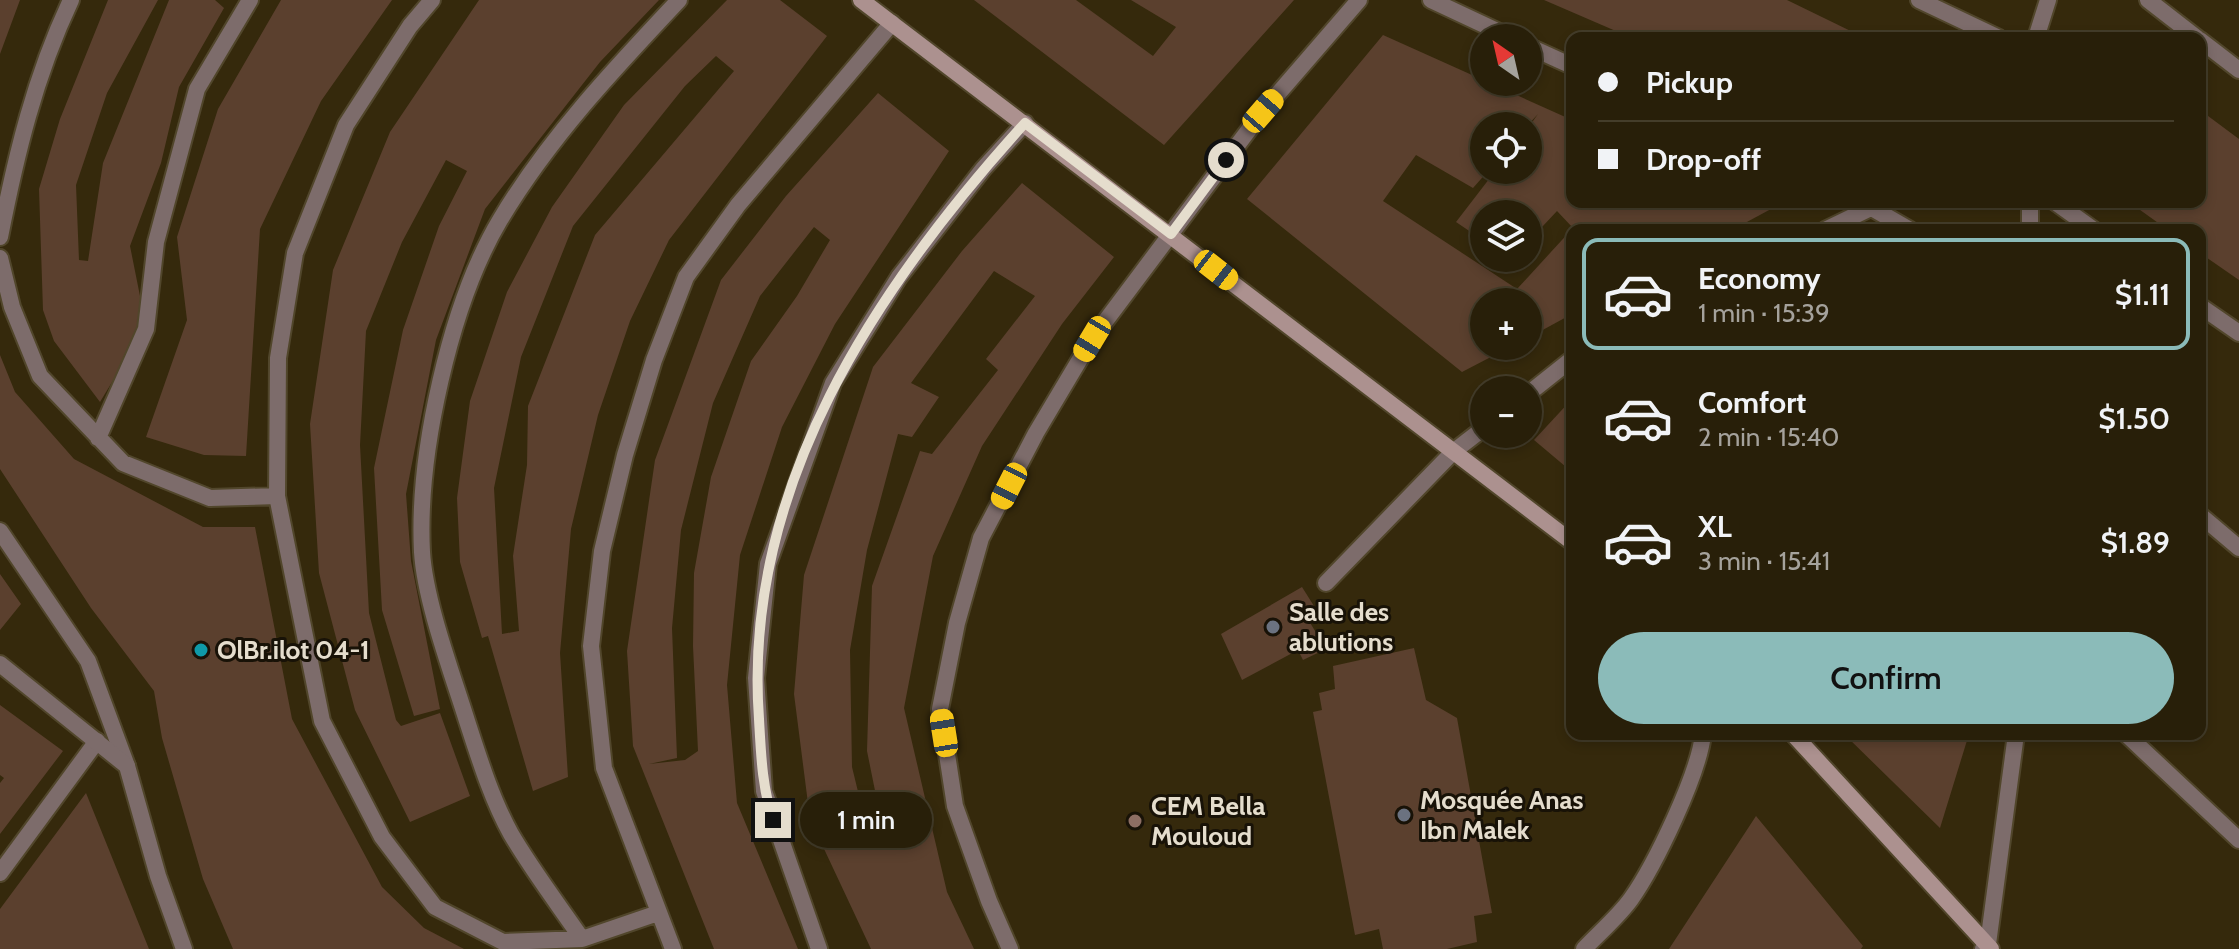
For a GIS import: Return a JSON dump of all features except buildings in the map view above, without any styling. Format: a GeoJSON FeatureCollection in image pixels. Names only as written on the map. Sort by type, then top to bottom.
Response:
{"type":"FeatureCollection","features":[{"type":"Feature","properties":{"kind":"main road"},"geometry":{"type":"LineString","coordinates":[[861,0],[1566,537]]}},
{"type":"Feature","properties":{"kind":"main road"},"geometry":{"type":"LineString","coordinates":[[1798,740],[1987,947]]}},
{"type":"Feature","properties":{"kind":"street"},"geometry":{"type":"LineString","coordinates":[[0,237],[17,148],[54,36],[71,0]]}},
{"type":"Feature","properties":{"kind":"street"},"geometry":{"type":"LineString","coordinates":[[98,438],[146,329],[156,242],[197,89],[250,0]]}},
{"type":"Feature","properties":{"kind":"street"},"geometry":{"type":"LineString","coordinates":[[432,0],[410,26],[346,125],[295,253],[278,358],[277,496],[322,721],[382,837],[435,907],[503,942],[582,939],[658,913]]}},
{"type":"Feature","properties":{"kind":"street"},"geometry":{"type":"LineString","coordinates":[[582,939],[510,832],[449,665],[422,554],[425,465],[441,386],[465,301],[499,222],[552,143],[611,72],[679,0]]}},
{"type":"Feature","properties":{"kind":"street"},"geometry":{"type":"LineString","coordinates":[[1010,949],[955,806],[940,709],[957,623],[981,538],[1036,433],[1092,339],[1263,111],[1359,0]]}},
{"type":"Feature","properties":{"kind":"street"},"geometry":{"type":"LineString","coordinates":[[1431,0],[1482,24]]}},
{"type":"Feature","properties":{"kind":"street"},"geometry":{"type":"LineString","coordinates":[[1919,0],[1986,32]]}},
{"type":"Feature","properties":{"kind":"street"},"geometry":{"type":"LineString","coordinates":[[2038,32],[2048,0]]}},
{"type":"Feature","properties":{"kind":"street"},"geometry":{"type":"LineString","coordinates":[[2148,0],[2189,32]]}},
{"type":"Feature","properties":{"kind":"street"},"geometry":{"type":"LineString","coordinates":[[673,949],[604,768],[591,646],[602,551],[625,455],[654,360],[686,277],[738,205],[892,23]]}},
{"type":"Feature","properties":{"kind":"street"},"geometry":{"type":"LineString","coordinates":[[2206,45],[2239,70]]}},
{"type":"Feature","properties":{"kind":"street"},"geometry":{"type":"LineString","coordinates":[[1542,52],[1566,63]]}},
{"type":"Feature","properties":{"kind":"street"},"geometry":{"type":"LineString","coordinates":[[819,949],[764,791],[756,678],[768,564],[833,383],[899,277],[983,169],[1025,123]]}},
{"type":"Feature","properties":{"kind":"street"},"geometry":{"type":"LineString","coordinates":[[1836,224],[1864,208]]}},
{"type":"Feature","properties":{"kind":"street"},"geometry":{"type":"LineString","coordinates":[[1877,208],[1901,224]]}},
{"type":"Feature","properties":{"kind":"street"},"geometry":{"type":"LineString","coordinates":[[2063,208],[2086,224]]}},
{"type":"Feature","properties":{"kind":"street"},"geometry":{"type":"LineString","coordinates":[[0,258],[12,307],[40,376],[123,463],[210,498],[277,496]]}},
{"type":"Feature","properties":{"kind":"street"},"geometry":{"type":"LineString","coordinates":[[2206,310],[2239,333]]}},
{"type":"Feature","properties":{"kind":"street"},"geometry":{"type":"LineString","coordinates":[[1542,383],[1566,364]]}},
{"type":"Feature","properties":{"kind":"street"},"geometry":{"type":"LineString","coordinates":[[1326,583],[1453,452],[1470,439]]}},
{"type":"Feature","properties":{"kind":"street"},"geometry":{"type":"LineString","coordinates":[[2206,520],[2239,548]]}},
{"type":"Feature","properties":{"kind":"street"},"geometry":{"type":"LineString","coordinates":[[0,531],[88,661],[127,766],[158,876],[184,949]]}},
{"type":"Feature","properties":{"kind":"street"},"geometry":{"type":"LineString","coordinates":[[0,664],[127,766]]}},
{"type":"Feature","properties":{"kind":"street"},"geometry":{"type":"LineString","coordinates":[[1584,949],[1631,898],[1672,820],[1701,751],[1702,740]]}},
{"type":"Feature","properties":{"kind":"street"},"geometry":{"type":"LineString","coordinates":[[1987,947],[2015,740]]}},
{"type":"Feature","properties":{"kind":"street"},"geometry":{"type":"LineString","coordinates":[[2132,740],[2239,840]]}},
{"type":"Feature","properties":{"kind":"street"},"geometry":{"type":"LineString","coordinates":[[0,873],[97,741]]}},
{"type":"Feature","properties":{"kind":"place","name":"Salle des ablutions"},"geometry":{"type":"Point","coordinates":[1273,627]}},
{"type":"Feature","properties":{"kind":"place","name":"OlBr.ilot 04-1"},"geometry":{"type":"Point","coordinates":[201,650]}},
{"type":"Feature","properties":{"kind":"place","name":"Mosquée Anas Ibn Malek"},"geometry":{"type":"Point","coordinates":[1404,815]}},
{"type":"Feature","properties":{"kind":"place","name":"CEM Bella Mouloud"},"geometry":{"type":"Point","coordinates":[1135,821]}},
{"type":"Feature","properties":{"kind":"route"},"geometry":{"type":"LineString","coordinates":[[773,820],[764,791],[756,678],[768,564],[796,477],[833,383],[899,277],[983,169],[1025,123],[1171,234],[1226,160]]}}]}
